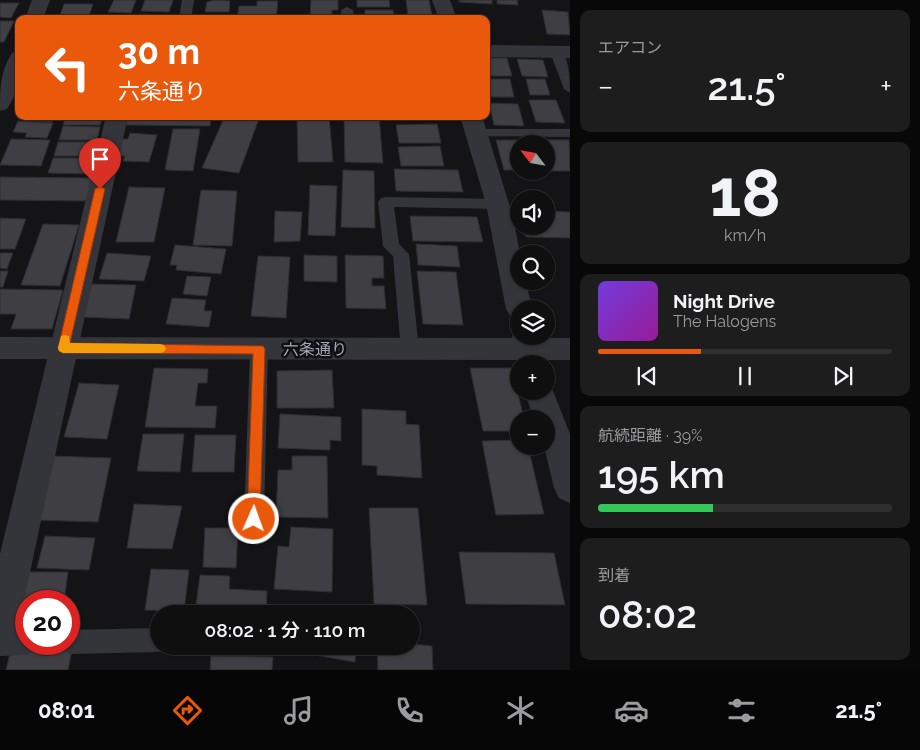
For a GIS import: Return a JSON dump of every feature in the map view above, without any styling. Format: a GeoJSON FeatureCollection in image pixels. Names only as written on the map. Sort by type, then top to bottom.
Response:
{"type":"FeatureCollection","features":[{"type":"Feature","properties":{"kind":"street"},"geometry":{"type":"LineString","coordinates":[[35,15],[41,0]]}},
{"type":"Feature","properties":{"kind":"street"},"geometry":{"type":"LineString","coordinates":[[441,0],[447,15]]}},
{"type":"Feature","properties":{"kind":"street"},"geometry":{"type":"LineString","coordinates":[[0,50],[15,50]]}},
{"type":"Feature","properties":{"kind":"street"},"geometry":{"type":"LineString","coordinates":[[490,52],[563,52]]}},
{"type":"Feature","properties":{"kind":"street"},"geometry":{"type":"LineString","coordinates":[[0,105],[15,67]]}},
{"type":"Feature","properties":{"kind":"street"},"geometry":{"type":"LineString","coordinates":[[0,628],[115,120]]}},
{"type":"Feature","properties":{"kind":"street"},"geometry":{"type":"LineString","coordinates":[[474,125],[498,204],[506,238],[510,276],[517,300]]}},
{"type":"Feature","properties":{"kind":"street","name":"六条通り"},"geometry":{"type":"LineString","coordinates":[[0,348],[570,349]]}},
{"type":"Feature","properties":{"kind":"street"},"geometry":{"type":"LineString","coordinates":[[542,400],[557,438],[570,488]]}},
{"type":"Feature","properties":{"kind":"lane"},"geometry":{"type":"LineString","coordinates":[[186,15],[188,0]]}},
{"type":"Feature","properties":{"kind":"lane"},"geometry":{"type":"LineString","coordinates":[[563,52],[570,89]]}},
{"type":"Feature","properties":{"kind":"lane"},"geometry":{"type":"LineString","coordinates":[[474,125],[570,133]]}},
{"type":"Feature","properties":{"kind":"lane"},"geometry":{"type":"LineString","coordinates":[[410,350],[401,254],[391,246],[386,202],[498,204]]}},
{"type":"Feature","properties":{"kind":"lane"},"geometry":{"type":"LineString","coordinates":[[254,519],[259,349]]}},
{"type":"Feature","properties":{"kind":"lane"},"geometry":{"type":"LineString","coordinates":[[80,642],[150,640]]}},
{"type":"Feature","properties":{"kind":"lane"},"geometry":{"type":"LineString","coordinates":[[0,644],[15,643]]}},
{"type":"Feature","properties":{"kind":"building"},"geometry":{"type":"Polygon","coordinates":[[[114,0],[136,0],[131,13],[108,12],[114,0]]]}},
{"type":"Feature","properties":{"kind":"building"},"geometry":{"type":"Polygon","coordinates":[[[145,0],[173,0],[169,12],[141,11],[145,0]]]}},
{"type":"Feature","properties":{"kind":"building"},"geometry":{"type":"Polygon","coordinates":[[[215,0],[230,1],[229,12],[205,12],[207,2],[215,0]]]}},
{"type":"Feature","properties":{"kind":"building"},"geometry":{"type":"Polygon","coordinates":[[[311,0],[338,0],[338,10],[332,10],[332,15],[310,15],[311,0]]]}},
{"type":"Feature","properties":{"kind":"building"},"geometry":{"type":"Polygon","coordinates":[[[357,0],[389,0],[390,7],[357,7],[357,0]]]}},
{"type":"Feature","properties":{"kind":"building"},"geometry":{"type":"Polygon","coordinates":[[[406,0],[429,0],[432,15],[408,15],[406,0]]]}},
{"type":"Feature","properties":{"kind":"building"},"geometry":{"type":"Polygon","coordinates":[[[459,0],[492,0],[492,4],[459,2],[459,0]]]}},
{"type":"Feature","properties":{"kind":"building"},"geometry":{"type":"Polygon","coordinates":[[[497,0],[517,0],[518,5],[497,4],[497,0]]]}},
{"type":"Feature","properties":{"kind":"building"},"geometry":{"type":"Polygon","coordinates":[[[257,1],[278,1],[276,15],[238,15],[239,6],[257,6],[257,1]]]}},
{"type":"Feature","properties":{"kind":"building"},"geometry":{"type":"Polygon","coordinates":[[[0,3],[19,3],[11,18],[0,17],[0,3]]]}},
{"type":"Feature","properties":{"kind":"building"},"geometry":{"type":"Polygon","coordinates":[[[64,4],[93,4],[89,15],[60,15],[64,4]]]}},
{"type":"Feature","properties":{"kind":"building"},"geometry":{"type":"Polygon","coordinates":[[[365,10],[393,10],[394,15],[365,15],[365,10]]]}},
{"type":"Feature","properties":{"kind":"building"},"geometry":{"type":"Polygon","coordinates":[[[542,10],[568,12],[570,35],[547,34],[542,10]]]}},
{"type":"Feature","properties":{"kind":"building"},"geometry":{"type":"Polygon","coordinates":[[[139,14],[173,15],[139,15],[139,14]]]}},
{"type":"Feature","properties":{"kind":"building"},"geometry":{"type":"Polygon","coordinates":[[[0,21],[14,21],[4,42],[0,42],[0,21]]]}},
{"type":"Feature","properties":{"kind":"building"},"geometry":{"type":"Polygon","coordinates":[[[490,58],[507,58],[512,76],[490,76],[490,58]]]}},
{"type":"Feature","properties":{"kind":"building"},"geometry":{"type":"Polygon","coordinates":[[[517,59],[543,60],[548,77],[522,76],[517,59]]]}},
{"type":"Feature","properties":{"kind":"building"},"geometry":{"type":"Polygon","coordinates":[[[490,79],[510,79],[514,97],[490,97],[490,79]]]}},
{"type":"Feature","properties":{"kind":"building"},"geometry":{"type":"Polygon","coordinates":[[[526,79],[545,79],[550,95],[530,95],[526,79]]]}},
{"type":"Feature","properties":{"kind":"building"},"geometry":{"type":"Polygon","coordinates":[[[529,100],[556,100],[565,123],[536,122],[529,100]]]}},
{"type":"Feature","properties":{"kind":"building"},"geometry":{"type":"Polygon","coordinates":[[[490,103],[518,104],[524,126],[494,125],[490,103]]]}},
{"type":"Feature","properties":{"kind":"building"},"geometry":{"type":"Polygon","coordinates":[[[32,120],[53,120],[52,122],[32,120]]]}},
{"type":"Feature","properties":{"kind":"building"},"geometry":{"type":"Polygon","coordinates":[[[65,120],[102,120],[100,125],[63,125],[65,120]]]}},
{"type":"Feature","properties":{"kind":"building"},"geometry":{"type":"Polygon","coordinates":[[[127,120],[211,120],[210,126],[126,125],[127,120]]]}},
{"type":"Feature","properties":{"kind":"building"},"geometry":{"type":"Polygon","coordinates":[[[223,120],[259,120],[239,173],[202,168],[223,120]]]}},
{"type":"Feature","properties":{"kind":"building"},"geometry":{"type":"Polygon","coordinates":[[[297,120],[329,120],[333,162],[298,162],[297,120]]]}},
{"type":"Feature","properties":{"kind":"building"},"geometry":{"type":"Polygon","coordinates":[[[344,120],[379,120],[383,163],[345,162],[344,120]]]}},
{"type":"Feature","properties":{"kind":"building"},"geometry":{"type":"Polygon","coordinates":[[[18,121],[53,123],[47,138],[25,137],[27,133],[13,132],[18,121]]]}},
{"type":"Feature","properties":{"kind":"building"},"geometry":{"type":"Polygon","coordinates":[[[437,124],[441,143],[399,143],[396,125],[437,124]]]}},
{"type":"Feature","properties":{"kind":"building"},"geometry":{"type":"Polygon","coordinates":[[[63,126],[100,127],[97,140],[59,140],[63,126]]]}},
{"type":"Feature","properties":{"kind":"building"},"geometry":{"type":"Polygon","coordinates":[[[173,129],[200,129],[193,171],[165,170],[173,129]]]}},
{"type":"Feature","properties":{"kind":"building"},"geometry":{"type":"Polygon","coordinates":[[[130,133],[157,135],[149,162],[123,161],[125,156],[117,156],[122,139],[128,139],[130,133]]]}},
{"type":"Feature","properties":{"kind":"building"},"geometry":{"type":"Polygon","coordinates":[[[11,139],[50,140],[41,166],[0,165],[11,139]]]}},
{"type":"Feature","properties":{"kind":"building"},"geometry":{"type":"Polygon","coordinates":[[[496,140],[510,140],[510,170],[504,170],[496,140]]]}},
{"type":"Feature","properties":{"kind":"building"},"geometry":{"type":"Polygon","coordinates":[[[555,140],[569,140],[570,171],[555,171],[555,140]]]}},
{"type":"Feature","properties":{"kind":"building"},"geometry":{"type":"Polygon","coordinates":[[[58,142],[96,142],[92,156],[54,156],[58,142]]]}},
{"type":"Feature","properties":{"kind":"building"},"geometry":{"type":"Polygon","coordinates":[[[440,146],[444,166],[401,166],[398,147],[440,146]]]}},
{"type":"Feature","properties":{"kind":"building"},"geometry":{"type":"Polygon","coordinates":[[[53,158],[92,158],[88,174],[48,173],[53,158]]]}},
{"type":"Feature","properties":{"kind":"building"},"geometry":{"type":"Polygon","coordinates":[[[394,169],[458,170],[463,192],[396,191],[394,169]]]}},
{"type":"Feature","properties":{"kind":"building"},"geometry":{"type":"Polygon","coordinates":[[[343,170],[374,171],[375,228],[341,227],[343,170]]]}},
{"type":"Feature","properties":{"kind":"building"},"geometry":{"type":"Polygon","coordinates":[[[0,177],[93,178],[86,201],[0,200],[0,177]]]}},
{"type":"Feature","properties":{"kind":"building"},"geometry":{"type":"Polygon","coordinates":[[[310,185],[337,186],[335,236],[308,235],[310,185]]]}},
{"type":"Feature","properties":{"kind":"building"},"geometry":{"type":"Polygon","coordinates":[[[129,187],[165,188],[154,242],[116,242],[129,187]]]}},
{"type":"Feature","properties":{"kind":"building"},"geometry":{"type":"Polygon","coordinates":[[[201,190],[237,191],[232,246],[193,245],[201,190]]]}},
{"type":"Feature","properties":{"kind":"building"},"geometry":{"type":"Polygon","coordinates":[[[275,211],[302,212],[300,241],[274,242],[275,211]]]}},
{"type":"Feature","properties":{"kind":"building"},"geometry":{"type":"Polygon","coordinates":[[[555,211],[570,212],[570,238],[526,237],[526,235],[555,235],[555,211]]]}},
{"type":"Feature","properties":{"kind":"building"},"geometry":{"type":"Polygon","coordinates":[[[410,216],[477,217],[483,242],[413,241],[410,216]]]}},
{"type":"Feature","properties":{"kind":"building"},"geometry":{"type":"Polygon","coordinates":[[[0,218],[26,219],[15,249],[0,249],[0,218]]]}},
{"type":"Feature","properties":{"kind":"building"},"geometry":{"type":"Polygon","coordinates":[[[43,224],[79,225],[60,286],[21,285],[43,224]]]}},
{"type":"Feature","properties":{"kind":"building"},"geometry":{"type":"Polygon","coordinates":[[[416,244],[457,246],[460,267],[418,265],[416,244]]]}},
{"type":"Feature","properties":{"kind":"building"},"geometry":{"type":"Polygon","coordinates":[[[175,245],[226,249],[221,274],[176,270],[177,265],[170,265],[175,245]]]}},
{"type":"Feature","properties":{"kind":"building"},"geometry":{"type":"Polygon","coordinates":[[[0,253],[13,253],[7,269],[0,268],[0,253]]]}},
{"type":"Feature","properties":{"kind":"building"},"geometry":{"type":"Polygon","coordinates":[[[107,253],[151,256],[144,281],[99,279],[107,253]]]}},
{"type":"Feature","properties":{"kind":"building"},"geometry":{"type":"Polygon","coordinates":[[[304,255],[337,256],[337,282],[304,281],[304,255]]]}},
{"type":"Feature","properties":{"kind":"building"},"geometry":{"type":"Polygon","coordinates":[[[345,255],[383,256],[384,278],[372,278],[372,286],[384,286],[386,309],[346,308],[345,255]]]}},
{"type":"Feature","properties":{"kind":"building"},"geometry":{"type":"Polygon","coordinates":[[[258,256],[290,257],[286,318],[251,316],[258,256]]]}},
{"type":"Feature","properties":{"kind":"building"},"geometry":{"type":"Polygon","coordinates":[[[0,271],[8,271],[3,287],[0,287],[0,271]]]}},
{"type":"Feature","properties":{"kind":"building"},"geometry":{"type":"Polygon","coordinates":[[[417,271],[456,272],[463,325],[423,324],[417,271]]]}},
{"type":"Feature","properties":{"kind":"building"},"geometry":{"type":"Polygon","coordinates":[[[187,276],[211,277],[207,296],[183,294],[187,276]]]}},
{"type":"Feature","properties":{"kind":"building"},"geometry":{"type":"Polygon","coordinates":[[[92,284],[136,285],[129,319],[82,317],[92,284]]]}},
{"type":"Feature","properties":{"kind":"building"},"geometry":{"type":"Polygon","coordinates":[[[0,289],[63,290],[52,329],[11,329],[16,314],[0,314],[0,289]]]}},
{"type":"Feature","properties":{"kind":"building"},"geometry":{"type":"Polygon","coordinates":[[[172,298],[206,300],[204,311],[212,311],[209,327],[166,324],[172,298]]]}},
{"type":"Feature","properties":{"kind":"building"},"geometry":{"type":"Polygon","coordinates":[[[154,368],[208,369],[207,383],[198,383],[195,406],[217,406],[215,428],[145,427],[154,368]]]}},
{"type":"Feature","properties":{"kind":"building"},"geometry":{"type":"Polygon","coordinates":[[[470,368],[510,368],[510,400],[520,400],[522,410],[510,410],[510,431],[483,431],[470,368]]]}},
{"type":"Feature","properties":{"kind":"building"},"geometry":{"type":"Polygon","coordinates":[[[332,370],[334,408],[277,408],[277,371],[332,370]]]}},
{"type":"Feature","properties":{"kind":"building"},"geometry":{"type":"Polygon","coordinates":[[[79,383],[119,385],[107,439],[64,437],[79,383]]]}},
{"type":"Feature","properties":{"kind":"building"},"geometry":{"type":"Polygon","coordinates":[[[362,409],[406,411],[406,424],[419,425],[422,478],[377,475],[377,466],[362,465],[362,409]]]}},
{"type":"Feature","properties":{"kind":"building"},"geometry":{"type":"Polygon","coordinates":[[[280,414],[341,417],[341,441],[330,440],[330,450],[278,448],[280,414]]]}},
{"type":"Feature","properties":{"kind":"building"},"geometry":{"type":"Polygon","coordinates":[[[143,434],[184,434],[180,472],[137,471],[143,434]]]}},
{"type":"Feature","properties":{"kind":"building"},"geometry":{"type":"Polygon","coordinates":[[[195,435],[236,435],[234,472],[192,472],[195,435]]]}},
{"type":"Feature","properties":{"kind":"building"},"geometry":{"type":"Polygon","coordinates":[[[510,440],[510,455],[530,455],[544,514],[496,515],[482,441],[510,440]]]}},
{"type":"Feature","properties":{"kind":"building"},"geometry":{"type":"Polygon","coordinates":[[[52,456],[111,458],[98,522],[35,520],[52,456]]]}},
{"type":"Feature","properties":{"kind":"building"},"geometry":{"type":"Polygon","coordinates":[[[292,456],[327,456],[328,518],[276,517],[278,470],[292,470],[292,456]]]}},
{"type":"Feature","properties":{"kind":"building"},"geometry":{"type":"Polygon","coordinates":[[[134,504],[182,506],[172,549],[127,548],[134,504]]]}},
{"type":"Feature","properties":{"kind":"building"},"geometry":{"type":"Polygon","coordinates":[[[369,508],[418,508],[427,605],[374,604],[369,508]]]}},
{"type":"Feature","properties":{"kind":"building"},"geometry":{"type":"Polygon","coordinates":[[[291,527],[333,529],[332,592],[274,589],[278,546],[289,547],[291,527]]]}},
{"type":"Feature","properties":{"kind":"building"},"geometry":{"type":"Polygon","coordinates":[[[205,528],[238,528],[236,568],[203,567],[205,528]]]}},
{"type":"Feature","properties":{"kind":"building"},"geometry":{"type":"Polygon","coordinates":[[[45,536],[95,538],[89,570],[37,568],[45,536]]]}},
{"type":"Feature","properties":{"kind":"building"},"geometry":{"type":"Polygon","coordinates":[[[459,552],[554,553],[565,605],[466,604],[459,552]]]}},
{"type":"Feature","properties":{"kind":"building"},"geometry":{"type":"Polygon","coordinates":[[[151,569],[189,570],[185,605],[150,605],[150,610],[145,610],[151,569]]]}},
{"type":"Feature","properties":{"kind":"building"},"geometry":{"type":"Polygon","coordinates":[[[27,572],[68,572],[66,590],[23,590],[27,572]]]}},
{"type":"Feature","properties":{"kind":"building"},"geometry":{"type":"Polygon","coordinates":[[[200,575],[230,576],[229,589],[267,591],[266,605],[196,605],[200,575]]]}},
{"type":"Feature","properties":{"kind":"building"},"geometry":{"type":"Polygon","coordinates":[[[420,645],[432,646],[433,670],[378,670],[377,655],[420,655],[420,645]]]}},
{"type":"Feature","properties":{"kind":"building"},"geometry":{"type":"Polygon","coordinates":[[[11,649],[15,649],[15,655],[71,655],[68,670],[6,670],[11,649]]]}},
{"type":"Feature","properties":{"kind":"building"},"geometry":{"type":"Polygon","coordinates":[[[315,655],[355,655],[355,662],[315,655]]]}},
{"type":"Feature","properties":{"kind":"building"},"geometry":{"type":"Polygon","coordinates":[[[211,656],[273,657],[272,670],[210,670],[211,656]]]}},
{"type":"Feature","properties":{"kind":"slow traffic"},"geometry":{"type":"LineString","coordinates":[[65,339],[63,348],[160,349]]}},
{"type":"Feature","properties":{"kind":"route"},"geometry":{"type":"LineString","coordinates":[[100,189],[63,348],[259,349],[254,519]]}}]}
